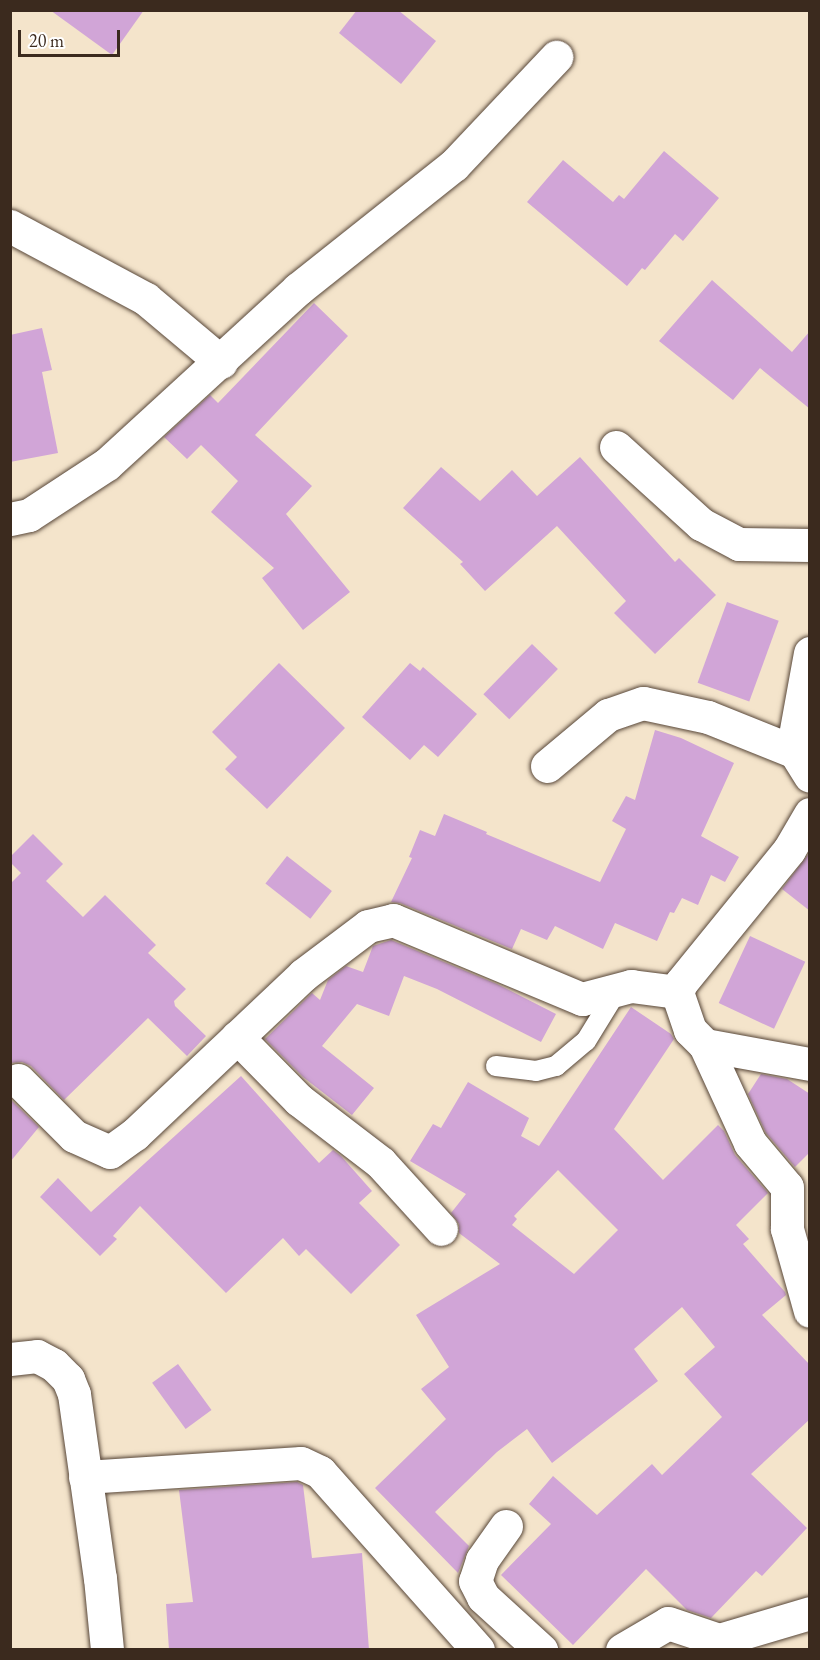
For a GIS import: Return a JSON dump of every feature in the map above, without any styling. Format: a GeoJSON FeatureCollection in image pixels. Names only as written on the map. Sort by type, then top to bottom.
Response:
{"type":"FeatureCollection","features":[{"type":"Feature","properties":{"kind":"street"},"geometry":{"type":"LineString","coordinates":[[10,519],[29,515],[107,464],[298,290],[454,165],[556,57]]}},
{"type":"Feature","properties":{"kind":"street"},"geometry":{"type":"LineString","coordinates":[[10,226],[146,299],[221,362]]}},
{"type":"Feature","properties":{"kind":"street"},"geometry":{"type":"LineString","coordinates":[[616,447],[701,524],[739,544],[810,545]]}},
{"type":"Feature","properties":{"kind":"street"},"geometry":{"type":"LineString","coordinates":[[802,764],[794,741],[810,653]]}},
{"type":"Feature","properties":{"kind":"street"},"geometry":{"type":"LineString","coordinates":[[547,766],[608,715],[643,703],[708,717],[802,764]]}},
{"type":"Feature","properties":{"kind":"street"},"geometry":{"type":"LineString","coordinates":[[676,992],[789,850],[810,814]]}},
{"type":"Feature","properties":{"kind":"street"},"geometry":{"type":"LineString","coordinates":[[18,1080],[74,1136],[110,1152],[135,1134],[303,975],[368,926],[393,920],[582,999],[631,986],[676,992]]}},
{"type":"Feature","properties":{"kind":"street"},"geometry":{"type":"LineString","coordinates":[[676,992],[690,1030],[705,1045],[750,1143],[787,1187],[787,1229],[810,1311]]}},
{"type":"Feature","properties":{"kind":"street"},"geometry":{"type":"LineString","coordinates":[[237,1037],[299,1100],[381,1163],[441,1229]]}},
{"type":"Feature","properties":{"kind":"street"},"geometry":{"type":"LineString","coordinates":[[705,1045],[810,1064]]}},
{"type":"Feature","properties":{"kind":"street"},"geometry":{"type":"LineString","coordinates":[[10,1359],[37,1356],[54,1365],[68,1379],[74,1394],[107,1650]]}},
{"type":"Feature","properties":{"kind":"street"},"geometry":{"type":"LineString","coordinates":[[86,1477],[301,1462],[320,1472],[478,1650]]}},
{"type":"Feature","properties":{"kind":"street"},"geometry":{"type":"LineString","coordinates":[[506,1526],[482,1560],[475,1581],[483,1597],[541,1650]]}},
{"type":"Feature","properties":{"kind":"street"},"geometry":{"type":"LineString","coordinates":[[622,1650],[668,1623],[719,1640],[810,1613]]}},
{"type":"Feature","properties":{"kind":"lane"},"geometry":{"type":"LineString","coordinates":[[496,1066],[536,1071],[556,1066],[586,1041],[618,989]]}},
{"type":"Feature","properties":{"kind":"building"},"geometry":{"type":"Polygon","coordinates":[[[50,10],[144,10],[112,55],[50,10]]]}},
{"type":"Feature","properties":{"kind":"building"},"geometry":{"type":"Polygon","coordinates":[[[357,10],[398,10],[436,41],[401,84],[339,33],[357,10]]]}},
{"type":"Feature","properties":{"kind":"building"},"geometry":{"type":"Polygon","coordinates":[[[664,151],[719,198],[683,241],[675,234],[645,270],[642,268],[627,286],[527,202],[563,160],[613,202],[619,195],[624,199],[664,151]]]}},
{"type":"Feature","properties":{"kind":"building"},"geometry":{"type":"Polygon","coordinates":[[[712,280],[792,352],[810,331],[810,409],[760,368],[733,400],[659,341],[712,280]]]}},
{"type":"Feature","properties":{"kind":"building"},"geometry":{"type":"Polygon","coordinates":[[[314,303],[348,336],[255,435],[312,486],[286,514],[350,592],[303,630],[262,578],[274,568],[211,512],[238,481],[201,445],[187,459],[164,437],[210,395],[218,403],[314,303]]]}},
{"type":"Feature","properties":{"kind":"building"},"geometry":{"type":"Polygon","coordinates":[[[42,328],[52,370],[42,372],[58,453],[10,462],[10,335],[42,328]]]}},
{"type":"Feature","properties":{"kind":"building"},"geometry":{"type":"Polygon","coordinates":[[[580,457],[675,562],[679,558],[716,595],[655,654],[614,613],[626,601],[557,526],[485,591],[460,564],[463,562],[403,508],[441,467],[480,501],[512,470],[537,496],[580,457]]]}},
{"type":"Feature","properties":{"kind":"building"},"geometry":{"type":"Polygon","coordinates":[[[727,602],[779,621],[749,702],[698,683],[727,602]]]}},
{"type":"Feature","properties":{"kind":"building"},"geometry":{"type":"Polygon","coordinates":[[[532,644],[558,669],[509,719],[483,694],[532,644]]]}},
{"type":"Feature","properties":{"kind":"building"},"geometry":{"type":"Polygon","coordinates":[[[279,663],[345,728],[267,809],[225,769],[237,757],[212,732],[279,663]]]}},
{"type":"Feature","properties":{"kind":"building"},"geometry":{"type":"Polygon","coordinates":[[[410,663],[420,671],[423,667],[477,714],[438,757],[424,745],[410,760],[362,717],[410,663]]]}},
{"type":"Feature","properties":{"kind":"building"},"geometry":{"type":"Polygon","coordinates":[[[655,730],[681,738],[734,763],[701,836],[739,857],[725,882],[711,875],[698,905],[682,898],[674,913],[670,912],[657,941],[615,923],[603,949],[555,926],[547,940],[521,929],[512,949],[400,903],[391,902],[412,858],[409,857],[420,830],[435,836],[444,814],[600,882],[626,829],[612,821],[626,796],[635,800],[655,730]]]}},
{"type":"Feature","properties":{"kind":"building"},"geometry":{"type":"Polygon","coordinates":[[[33,834],[63,864],[46,881],[83,917],[105,895],[156,945],[148,953],[186,989],[174,1001],[175,1006],[206,1036],[187,1056],[148,1018],[64,1100],[31,1066],[22,1062],[10,1063],[10,884],[21,873],[10,862],[10,857],[33,834]]]}},
{"type":"Feature","properties":{"kind":"building"},"geometry":{"type":"Polygon","coordinates":[[[810,852],[810,911],[782,889],[810,852]]]}},
{"type":"Feature","properties":{"kind":"building"},"geometry":{"type":"Polygon","coordinates":[[[287,856],[332,891],[310,919],[265,884],[287,856]]]}},
{"type":"Feature","properties":{"kind":"building"},"geometry":{"type":"Polygon","coordinates":[[[750,936],[805,962],[774,1029],[719,1003],[750,936]]]}},
{"type":"Feature","properties":{"kind":"building"},"geometry":{"type":"Polygon","coordinates":[[[391,940],[497,984],[556,1014],[541,1042],[437,989],[404,976],[389,1016],[357,1004],[322,1046],[374,1088],[352,1115],[303,1077],[265,1039],[312,993],[320,1000],[328,980],[346,966],[363,972],[373,946],[391,940]]]}},
{"type":"Feature","properties":{"kind":"building"},"geometry":{"type":"Polygon","coordinates":[[[631,1007],[671,1034],[674,1039],[614,1129],[663,1180],[718,1125],[724,1131],[735,1155],[768,1193],[736,1225],[749,1239],[743,1244],[785,1292],[786,1295],[762,1315],[810,1365],[810,1419],[751,1474],[807,1528],[762,1576],[756,1571],[711,1618],[687,1610],[646,1569],[573,1645],[501,1575],[551,1524],[529,1504],[553,1476],[597,1515],[652,1464],[662,1475],[722,1417],[684,1374],[715,1347],[682,1307],[634,1349],[658,1381],[552,1463],[527,1429],[497,1452],[435,1512],[469,1546],[458,1573],[375,1488],[446,1419],[421,1389],[449,1367],[416,1315],[500,1264],[459,1233],[459,1224],[451,1213],[466,1194],[410,1161],[433,1124],[441,1128],[468,1082],[529,1118],[521,1136],[539,1146],[631,1007]],[[558,1170],[514,1216],[517,1219],[512,1225],[574,1274],[618,1230],[558,1170]]]}},
{"type":"Feature","properties":{"kind":"building"},"geometry":{"type":"Polygon","coordinates":[[[761,1074],[787,1079],[810,1094],[810,1152],[795,1167],[766,1133],[748,1094],[761,1074]]]}},
{"type":"Feature","properties":{"kind":"building"},"geometry":{"type":"Polygon","coordinates":[[[241,1076],[319,1163],[333,1150],[341,1156],[372,1191],[359,1203],[400,1245],[351,1294],[306,1249],[299,1256],[283,1238],[226,1293],[140,1206],[113,1236],[117,1239],[100,1256],[40,1197],[58,1178],[91,1212],[241,1076]]]}},
{"type":"Feature","properties":{"kind":"building"},"geometry":{"type":"Polygon","coordinates":[[[10,1099],[39,1127],[10,1162],[10,1099]]]}},
{"type":"Feature","properties":{"kind":"building"},"geometry":{"type":"Polygon","coordinates":[[[178,1364],[212,1410],[186,1429],[152,1383],[178,1364]]]}},
{"type":"Feature","properties":{"kind":"building"},"geometry":{"type":"Polygon","coordinates":[[[297,1482],[303,1485],[312,1558],[362,1553],[369,1650],[169,1650],[166,1604],[193,1602],[179,1490],[297,1482]]]}}]}
